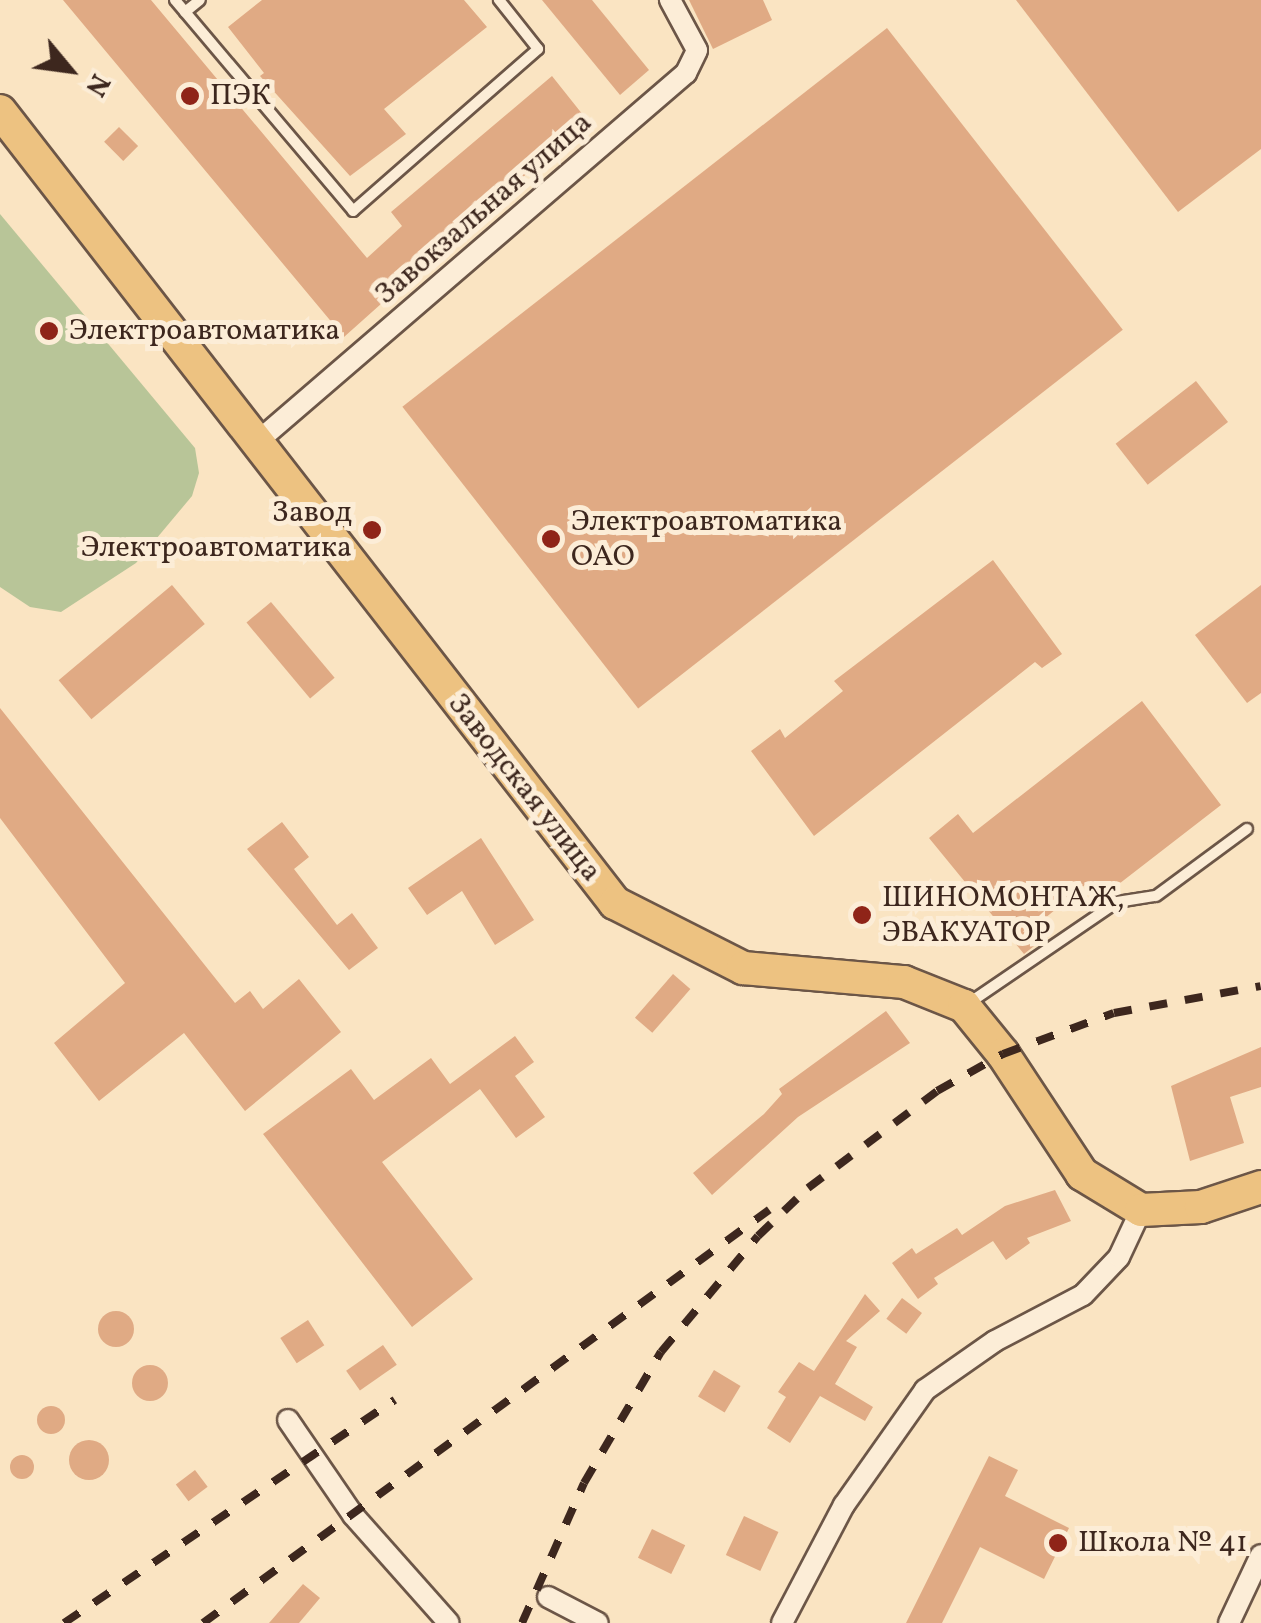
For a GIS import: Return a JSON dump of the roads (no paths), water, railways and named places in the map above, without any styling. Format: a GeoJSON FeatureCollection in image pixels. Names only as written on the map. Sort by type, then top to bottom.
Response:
{"type":"FeatureCollection","features":[{"type":"Feature","properties":{"kind":"main road","name":"Заводская улица"},"geometry":{"type":"LineString","coordinates":[[0,111],[614,903],[742,968],[904,982],[964,1006],[1004,1054],[1082,1174],[1142,1210]]}},
{"type":"Feature","properties":{"kind":"main road"},"geometry":{"type":"LineString","coordinates":[[1142,1210],[1201,1206],[1261,1186]]}},
{"type":"Feature","properties":{"kind":"street","name":"Завокзальная улица"},"geometry":{"type":"LineString","coordinates":[[257,442],[686,73],[697,50],[670,0]]}},
{"type":"Feature","properties":{"kind":"street"},"geometry":{"type":"LineString","coordinates":[[782,1623],[844,1505],[925,1390],[995,1341],[1082,1295],[1119,1257],[1142,1210]]}},
{"type":"Feature","properties":{"kind":"street"},"geometry":{"type":"LineString","coordinates":[[288,1420],[353,1514],[449,1623]]}},
{"type":"Feature","properties":{"kind":"street"},"geometry":{"type":"LineString","coordinates":[[1229,1623],[1261,1555]]}},
{"type":"Feature","properties":{"kind":"street"},"geometry":{"type":"LineString","coordinates":[[548,1596],[598,1623]]}},
{"type":"Feature","properties":{"kind":"lane"},"geometry":{"type":"LineString","coordinates":[[176,0],[352,212],[538,49],[498,0]]}},
{"type":"Feature","properties":{"kind":"lane"},"geometry":{"type":"LineString","coordinates":[[185,12],[200,0]]}},
{"type":"Feature","properties":{"kind":"lane"},"geometry":{"type":"LineString","coordinates":[[964,1006],[1117,902],[1156,896],[1246,829]]}},
{"type":"Feature","properties":{"kind":"railway"},"geometry":{"type":"LineString","coordinates":[[522,1623],[584,1483],[661,1352],[758,1236],[808,1188],[937,1091],[1003,1054],[1114,1013],[1261,986]]}},
{"type":"Feature","properties":{"kind":"railway"},"geometry":{"type":"LineString","coordinates":[[203,1623],[769,1210]]}},
{"type":"Feature","properties":{"kind":"railway"},"geometry":{"type":"LineString","coordinates":[[64,1623],[395,1400]]}},
{"type":"Feature","properties":{"kind":"place","name":"ПЭК"},"geometry":{"type":"Point","coordinates":[190,96]}},
{"type":"Feature","properties":{"kind":"place","name":"Электроавтоматика"},"geometry":{"type":"Point","coordinates":[49,331]}},
{"type":"Feature","properties":{"kind":"place","name":"Завод Электроавтоматика"},"geometry":{"type":"Point","coordinates":[372,530]}},
{"type":"Feature","properties":{"kind":"place","name":"Электроавтоматика ОАО"},"geometry":{"type":"Point","coordinates":[551,539]}},
{"type":"Feature","properties":{"kind":"place","name":"ШИНОМОНТАЖ, ЭВАКУАТОР"},"geometry":{"type":"Point","coordinates":[862,915]}},
{"type":"Feature","properties":{"kind":"place","name":"Школа № 41"},"geometry":{"type":"Point","coordinates":[1058,1543]}}]}
